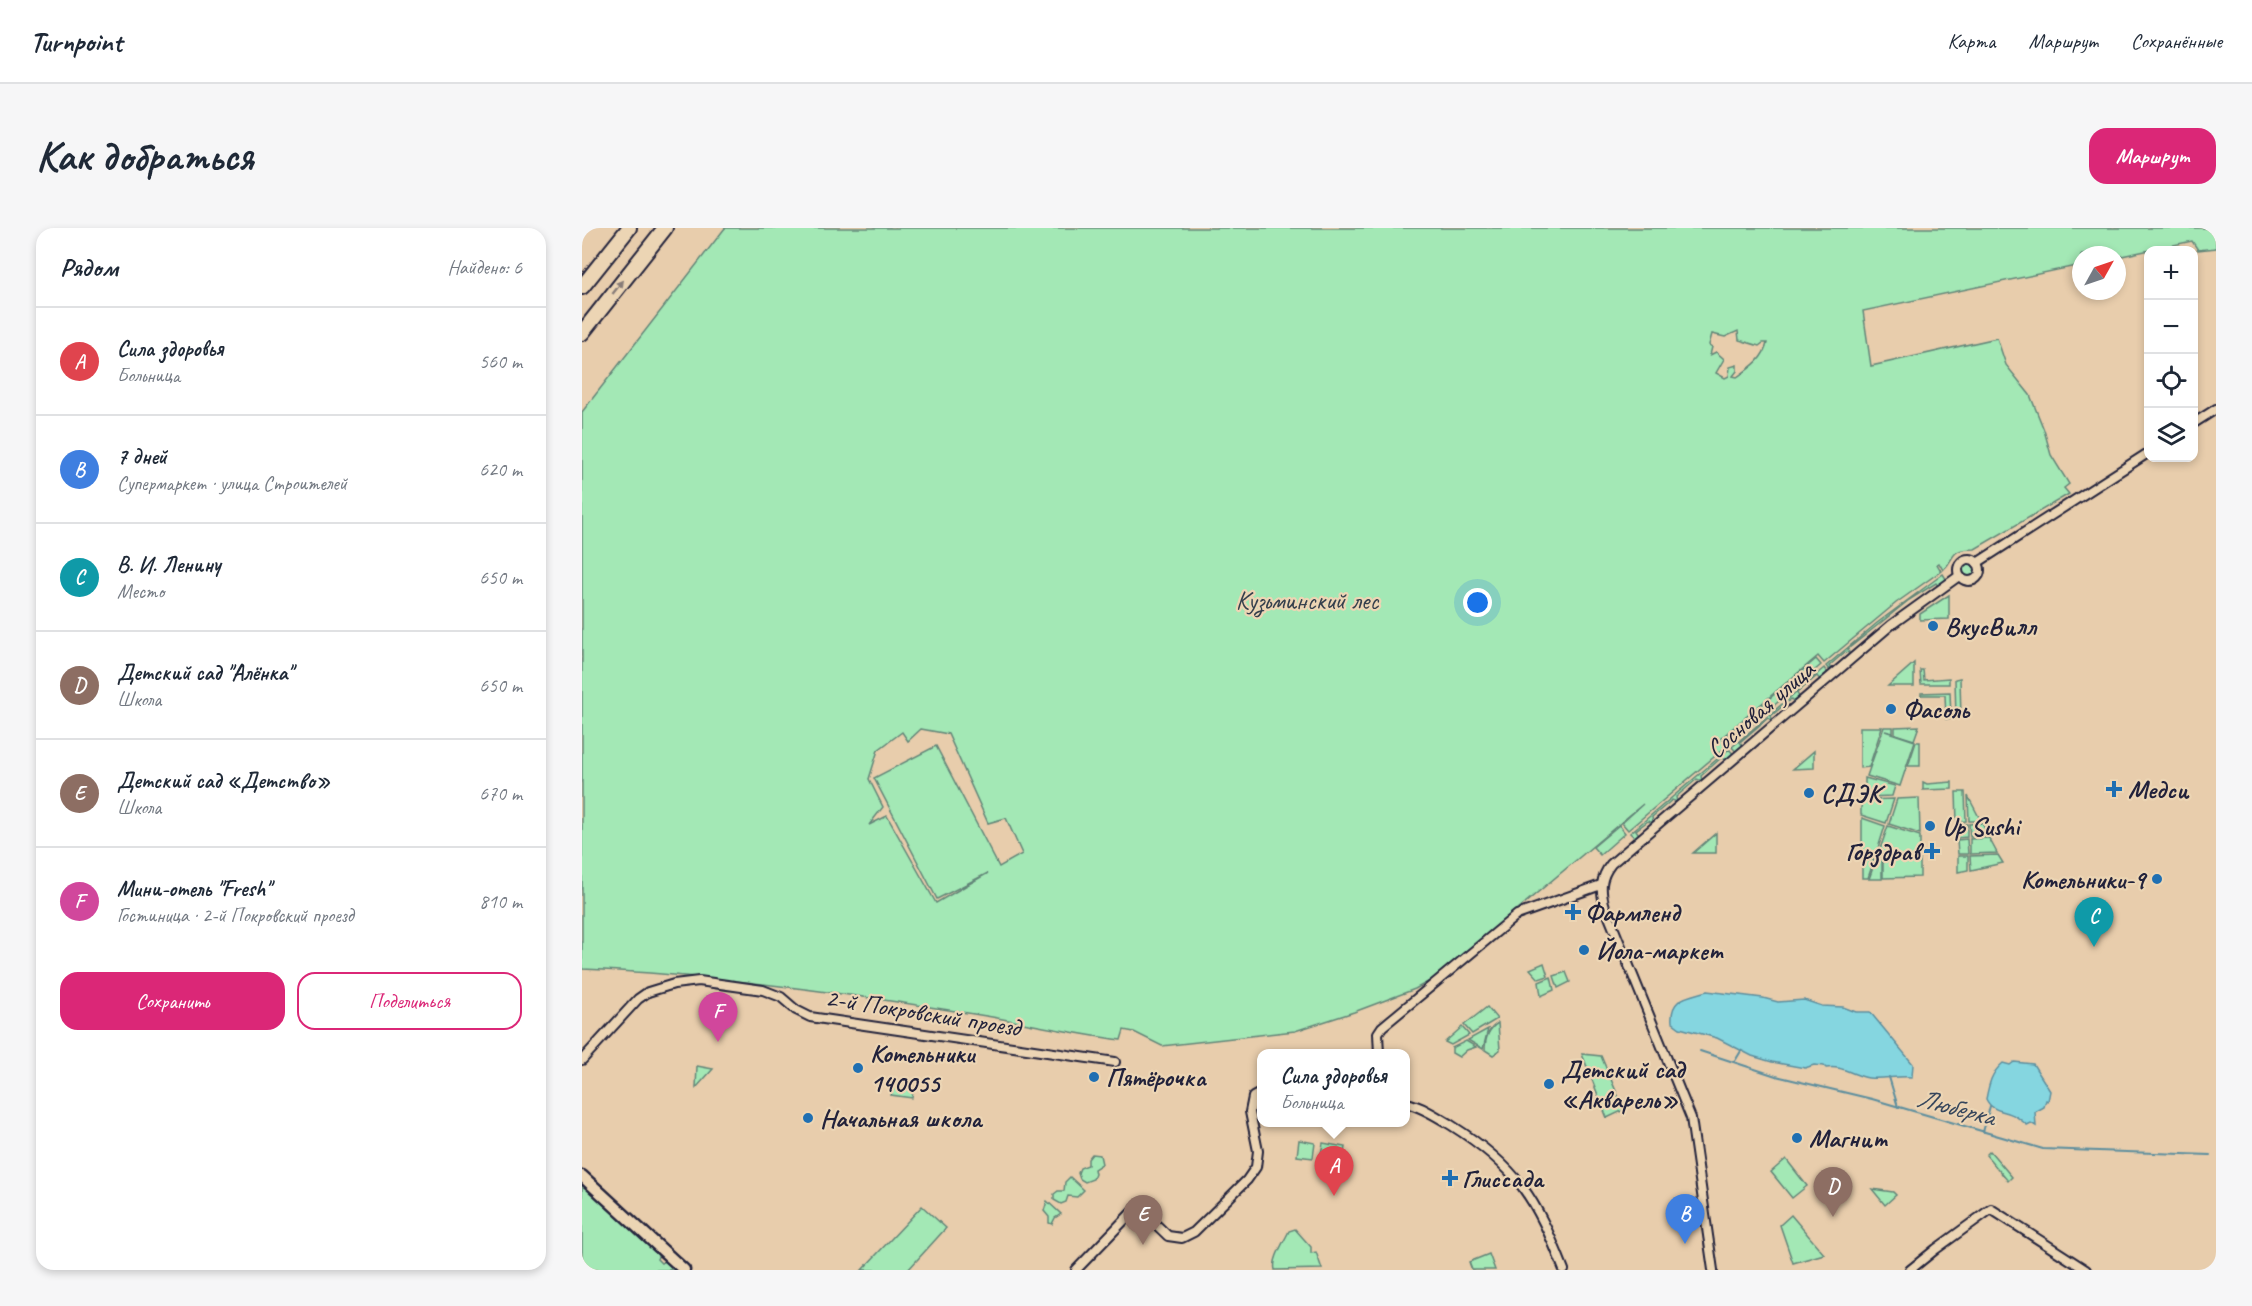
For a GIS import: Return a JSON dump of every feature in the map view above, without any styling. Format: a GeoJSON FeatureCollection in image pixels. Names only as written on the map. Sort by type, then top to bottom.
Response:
{"type":"FeatureCollection","features":[{"type":"Feature","properties":{"kind":"highway"},"geometry":{"type":"LineString","coordinates":[[582,287],[629,228]]}},
{"type":"Feature","properties":{"kind":"highway"},"geometry":{"type":"LineString","coordinates":[[582,333],[665,228]]}},
{"type":"Feature","properties":{"kind":"street"},"geometry":{"type":"LineString","coordinates":[[2198,420],[2216,409]]}},
{"type":"Feature","properties":{"kind":"street","name":"Сосновая улица"},"geometry":{"type":"LineString","coordinates":[[1977,563],[2144,456]]}},
{"type":"Feature","properties":{"kind":"street","name":"Сосновая улица"},"geometry":{"type":"LineString","coordinates":[[1968,559],[1977,563],[1980,570],[1975,579],[1965,581],[1959,576],[1958,568],[1961,562],[1968,559]]}},
{"type":"Feature","properties":{"kind":"street","name":"Сосновая улица"},"geometry":{"type":"LineString","coordinates":[[1601,885],[1604,873],[1611,864],[1891,625],[1959,576]]}},
{"type":"Feature","properties":{"kind":"street"},"geometry":{"type":"LineString","coordinates":[[1379,1049],[1378,1033],[1382,1027],[1516,915],[1601,885],[1605,907],[1694,1127],[1713,1270]]}},
{"type":"Feature","properties":{"kind":"street","name":"2-й Покровский проезд"},"geometry":{"type":"LineString","coordinates":[[582,1060],[642,995],[665,986],[699,981],[769,991],[810,1017],[1115,1062]]}},
{"type":"Feature","properties":{"kind":"street"},"geometry":{"type":"LineString","coordinates":[[1076,1270],[1136,1208],[1173,1238],[1185,1238],[1202,1224],[1247,1180],[1256,1167],[1258,1151],[1250,1112],[1253,1098],[1257,1095]]}},
{"type":"Feature","properties":{"kind":"street"},"geometry":{"type":"LineString","coordinates":[[1410,1105],[1442,1119],[1503,1163],[1532,1198],[1545,1222],[1564,1270]]}},
{"type":"Feature","properties":{"kind":"street"},"geometry":{"type":"LineString","coordinates":[[582,1176],[684,1270]]}},
{"type":"Feature","properties":{"kind":"street"},"geometry":{"type":"LineString","coordinates":[[1911,1270],[1991,1209],[2086,1270]]}},
{"type":"Feature","properties":{"kind":"green space","name":"Кузьминский лес"},"geometry":{"type":"Polygon","coordinates":[[[725,228],[2216,228],[2216,248],[2198,250],[2198,246],[2192,241],[2169,246],[2144,246],[2144,251],[2126,255],[2126,246],[2072,246],[2072,267],[1863,311],[1871,366],[1997,338],[2006,365],[2030,395],[2051,455],[2069,484],[2064,488],[2069,494],[1975,549],[1957,552],[1943,570],[1939,563],[1937,564],[1941,571],[1896,603],[1824,663],[1818,656],[1721,738],[1727,746],[1628,830],[1622,823],[1643,804],[1437,977],[1415,989],[1295,1031],[1162,1046],[1134,1032],[1124,1030],[1121,1040],[835,993],[683,976],[582,969],[582,412],[725,228]],[[1738,331],[1725,337],[1712,334],[1709,345],[1712,347],[1710,355],[1716,352],[1724,359],[1716,373],[1725,378],[1729,376],[1730,367],[1737,365],[1737,371],[1733,376],[1737,377],[1751,367],[1763,354],[1767,343],[1759,346],[1739,340],[1738,331]],[[921,729],[908,741],[902,732],[878,750],[869,779],[883,807],[869,825],[887,816],[936,903],[988,873],[937,899],[874,778],[936,746],[999,867],[1022,854],[1006,818],[988,823],[948,734],[921,729]]]}},
{"type":"Feature","properties":{"kind":"green space"},"geometry":{"type":"Polygon","coordinates":[[[1965,563],[1971,563],[1975,570],[1971,577],[1965,577],[1961,573],[1961,567],[1965,563]]]}},
{"type":"Feature","properties":{"kind":"green space"},"geometry":{"type":"Polygon","coordinates":[[[1943,574],[1948,582],[1939,587],[1936,583],[1909,600],[1848,649],[1849,653],[1845,652],[1829,666],[1833,671],[1831,672],[1826,666],[1877,623],[1943,574]]]}},
{"type":"Feature","properties":{"kind":"green space"},"geometry":{"type":"Polygon","coordinates":[[[1949,595],[1949,619],[1920,620],[1920,614],[1949,595]]]}},
{"type":"Feature","properties":{"kind":"green space"},"geometry":{"type":"Polygon","coordinates":[[[1816,659],[1821,665],[1729,744],[1724,737],[1816,659]]]}},
{"type":"Feature","properties":{"kind":"green space"},"geometry":{"type":"Polygon","coordinates":[[[1914,663],[1914,686],[1888,686],[1914,663]]]}},
{"type":"Feature","properties":{"kind":"green space"},"geometry":{"type":"Polygon","coordinates":[[[1824,668],[1828,674],[1821,681],[1817,676],[1797,693],[1799,697],[1794,702],[1791,699],[1771,716],[1773,721],[1768,718],[1740,742],[1744,747],[1737,753],[1732,747],[1824,668]]]}},
{"type":"Feature","properties":{"kind":"green space"},"geometry":{"type":"Polygon","coordinates":[[[1920,670],[1923,670],[1924,680],[1949,678],[1949,684],[1921,684],[1920,670]]]}},
{"type":"Feature","properties":{"kind":"green space"},"geometry":{"type":"Polygon","coordinates":[[[1960,678],[1961,718],[1956,718],[1955,679],[1960,678]]]}},
{"type":"Feature","properties":{"kind":"green space"},"geometry":{"type":"Polygon","coordinates":[[[1950,692],[1951,718],[1946,719],[1945,695],[1921,695],[1921,693],[1950,692]]]}},
{"type":"Feature","properties":{"kind":"green space"},"geometry":{"type":"Polygon","coordinates":[[[1919,726],[1914,740],[1895,734],[1895,727],[1919,726]]]}},
{"type":"Feature","properties":{"kind":"green space"},"geometry":{"type":"Polygon","coordinates":[[[1860,727],[1882,727],[1869,767],[1860,768],[1860,727]]]}},
{"type":"Feature","properties":{"kind":"green space"},"geometry":{"type":"Polygon","coordinates":[[[1884,727],[1893,727],[1893,733],[1885,731],[1915,741],[1900,786],[1867,776],[1884,727]]]}},
{"type":"Feature","properties":{"kind":"green space"},"geometry":{"type":"Polygon","coordinates":[[[1916,742],[1920,742],[1920,766],[1908,766],[1916,742]]]}},
{"type":"Feature","properties":{"kind":"green space"},"geometry":{"type":"Polygon","coordinates":[[[1729,749],[1734,755],[1726,762],[1722,757],[1701,776],[1702,781],[1697,779],[1676,797],[1677,802],[1672,800],[1652,817],[1653,823],[1648,821],[1636,830],[1640,836],[1636,839],[1630,833],[1729,749]]]}},
{"type":"Feature","properties":{"kind":"green space"},"geometry":{"type":"Polygon","coordinates":[[[1814,751],[1814,768],[1793,769],[1814,751]]]}},
{"type":"Feature","properties":{"kind":"green space"},"geometry":{"type":"Polygon","coordinates":[[[1865,778],[1895,786],[1892,796],[1865,797],[1865,778]]]}},
{"type":"Feature","properties":{"kind":"green space"},"geometry":{"type":"Polygon","coordinates":[[[1923,782],[1927,784],[1952,782],[1952,789],[1923,790],[1923,782]]]}},
{"type":"Feature","properties":{"kind":"green space"},"geometry":{"type":"Polygon","coordinates":[[[1956,792],[1965,792],[1966,821],[1957,822],[1956,792]]]}},
{"type":"Feature","properties":{"kind":"green space"},"geometry":{"type":"Polygon","coordinates":[[[1968,796],[1981,821],[1969,821],[1968,796]]]}},
{"type":"Feature","properties":{"kind":"green space"},"geometry":{"type":"Polygon","coordinates":[[[1919,798],[1920,834],[1889,824],[1897,799],[1919,798]]]}},
{"type":"Feature","properties":{"kind":"green space"},"geometry":{"type":"Polygon","coordinates":[[[1894,799],[1886,823],[1861,815],[1861,800],[1894,799]]]}},
{"type":"Feature","properties":{"kind":"green space"},"geometry":{"type":"Polygon","coordinates":[[[1862,818],[1885,826],[1875,858],[1862,858],[1862,818]]]}},
{"type":"Feature","properties":{"kind":"green space"},"geometry":{"type":"Polygon","coordinates":[[[1982,823],[1988,836],[1970,837],[1969,824],[1982,823]]]}},
{"type":"Feature","properties":{"kind":"green space"},"geometry":{"type":"Polygon","coordinates":[[[1957,824],[1967,824],[1967,837],[1957,838],[1957,824]]]}},
{"type":"Feature","properties":{"kind":"green space"},"geometry":{"type":"Polygon","coordinates":[[[1619,825],[1625,833],[1600,855],[1593,847],[1619,825]]]}},
{"type":"Feature","properties":{"kind":"green space"},"geometry":{"type":"Polygon","coordinates":[[[1888,826],[1920,836],[1920,857],[1877,858],[1888,826]]]}},
{"type":"Feature","properties":{"kind":"green space"},"geometry":{"type":"Polygon","coordinates":[[[1716,833],[1716,853],[1693,853],[1716,833]]]}},
{"type":"Feature","properties":{"kind":"green space"},"geometry":{"type":"Polygon","coordinates":[[[1989,838],[1997,853],[1970,854],[1970,839],[1989,838]]]}},
{"type":"Feature","properties":{"kind":"green space"},"geometry":{"type":"Polygon","coordinates":[[[1967,839],[1968,854],[1958,854],[1957,840],[1967,839]]]}},
{"type":"Feature","properties":{"kind":"green space"},"geometry":{"type":"Polygon","coordinates":[[[1998,855],[2003,863],[1971,870],[1970,856],[1998,855]]]}},
{"type":"Feature","properties":{"kind":"green space"},"geometry":{"type":"Polygon","coordinates":[[[1958,856],[1968,856],[1968,870],[1958,872],[1958,856]]]}},
{"type":"Feature","properties":{"kind":"green space"},"geometry":{"type":"Polygon","coordinates":[[[1876,859],[1882,859],[1882,879],[1869,879],[1876,859]]]}},
{"type":"Feature","properties":{"kind":"green space"},"geometry":{"type":"Polygon","coordinates":[[[1920,859],[1920,877],[1883,878],[1883,860],[1920,859]]]}},
{"type":"Feature","properties":{"kind":"green space"},"geometry":{"type":"Polygon","coordinates":[[[1862,860],[1874,860],[1868,878],[1862,878],[1862,860]]]}},
{"type":"Feature","properties":{"kind":"green space"},"geometry":{"type":"Polygon","coordinates":[[[1544,963],[1548,976],[1539,979],[1530,969],[1544,963]]]}},
{"type":"Feature","properties":{"kind":"green space"},"geometry":{"type":"Polygon","coordinates":[[[1566,972],[1570,982],[1558,988],[1554,976],[1566,972]]]}},
{"type":"Feature","properties":{"kind":"green space"},"geometry":{"type":"Polygon","coordinates":[[[1551,977],[1554,990],[1541,996],[1539,982],[1551,977]]]}},
{"type":"Feature","properties":{"kind":"green space"},"geometry":{"type":"Polygon","coordinates":[[[1487,1007],[1497,1019],[1472,1034],[1464,1025],[1487,1007]]]}},
{"type":"Feature","properties":{"kind":"green space"},"geometry":{"type":"Polygon","coordinates":[[[1498,1023],[1500,1050],[1493,1055],[1485,1050],[1486,1042],[1489,1031],[1498,1023]]]}},
{"type":"Feature","properties":{"kind":"green space"},"geometry":{"type":"Polygon","coordinates":[[[1462,1027],[1469,1035],[1451,1045],[1445,1042],[1462,1027]]]}},
{"type":"Feature","properties":{"kind":"green space"},"geometry":{"type":"Polygon","coordinates":[[[1488,1029],[1483,1049],[1468,1040],[1488,1029]]]}},
{"type":"Feature","properties":{"kind":"green space"},"geometry":{"type":"Polygon","coordinates":[[[1466,1041],[1476,1047],[1467,1050],[1459,1057],[1452,1053],[1452,1048],[1466,1041]]]}},
{"type":"Feature","properties":{"kind":"green space"},"geometry":{"type":"Polygon","coordinates":[[[1582,1054],[1601,1056],[1624,1110],[1607,1118],[1582,1054]]]}},
{"type":"Feature","properties":{"kind":"green space"},"geometry":{"type":"Polygon","coordinates":[[[697,1066],[713,1069],[696,1088],[697,1066]]]}},
{"type":"Feature","properties":{"kind":"green space"},"geometry":{"type":"Polygon","coordinates":[[[896,1082],[914,1085],[912,1098],[891,1095],[896,1082]]]}},
{"type":"Feature","properties":{"kind":"green space"},"geometry":{"type":"Polygon","coordinates":[[[1299,1140],[1315,1143],[1313,1158],[1297,1156],[1299,1140]]]}},
{"type":"Feature","properties":{"kind":"green space"},"geometry":{"type":"Polygon","coordinates":[[[1323,1143],[1345,1147],[1343,1158],[1336,1157],[1335,1163],[1320,1160],[1323,1143]]]}},
{"type":"Feature","properties":{"kind":"green space"},"geometry":{"type":"Polygon","coordinates":[[[1990,1151],[2012,1177],[2008,1181],[1986,1155],[1990,1151]]]}},
{"type":"Feature","properties":{"kind":"green space"},"geometry":{"type":"Polygon","coordinates":[[[1092,1154],[1100,1155],[1102,1164],[1094,1169],[1093,1179],[1085,1182],[1080,1179],[1078,1173],[1080,1168],[1088,1165],[1088,1159],[1092,1154]]]}},
{"type":"Feature","properties":{"kind":"green space"},"geometry":{"type":"Polygon","coordinates":[[[1786,1159],[1807,1186],[1792,1198],[1771,1172],[1786,1159]]]}},
{"type":"Feature","properties":{"kind":"green space"},"geometry":{"type":"Polygon","coordinates":[[[1070,1177],[1084,1190],[1077,1197],[1068,1196],[1066,1202],[1061,1204],[1054,1200],[1054,1194],[1064,1191],[1065,1182],[1070,1177]]]}},
{"type":"Feature","properties":{"kind":"green space"},"geometry":{"type":"Polygon","coordinates":[[[582,1183],[659,1254],[657,1259],[661,1263],[667,1260],[677,1270],[582,1270],[582,1183]]]}},
{"type":"Feature","properties":{"kind":"green space"},"geometry":{"type":"Polygon","coordinates":[[[1872,1189],[1893,1192],[1896,1195],[1885,1205],[1872,1189]]]}},
{"type":"Feature","properties":{"kind":"green space"},"geometry":{"type":"Polygon","coordinates":[[[1047,1201],[1061,1214],[1052,1224],[1049,1223],[1049,1217],[1044,1211],[1047,1201]]]}},
{"type":"Feature","properties":{"kind":"green space"},"geometry":{"type":"Polygon","coordinates":[[[922,1206],[946,1228],[908,1270],[862,1270],[922,1206]]]}},
{"type":"Feature","properties":{"kind":"green space"},"geometry":{"type":"Polygon","coordinates":[[[1791,1215],[1824,1254],[1793,1263],[1780,1225],[1791,1215]]]}},
{"type":"Feature","properties":{"kind":"green space"},"geometry":{"type":"Polygon","coordinates":[[[1295,1229],[1311,1247],[1311,1253],[1316,1252],[1322,1269],[1275,1270],[1279,1250],[1289,1231],[1295,1229]]]}},
{"type":"Feature","properties":{"kind":"green space"},"geometry":{"type":"Polygon","coordinates":[[[1489,1254],[1495,1270],[1472,1270],[1469,1262],[1489,1254]]]}},
{"type":"Feature","properties":{"kind":"water"},"geometry":{"type":"Polygon","coordinates":[[[1707,991],[1778,1002],[1804,1000],[1822,1006],[1870,1012],[1913,1064],[1912,1077],[1869,1078],[1831,1067],[1814,1065],[1805,1068],[1772,1062],[1752,1056],[1717,1038],[1680,1028],[1672,1022],[1672,1014],[1677,1003],[1687,997],[1707,991]]]}},
{"type":"Feature","properties":{"kind":"water"},"geometry":{"type":"Polygon","coordinates":[[[2014,1062],[2033,1064],[2050,1091],[2044,1107],[2035,1112],[2036,1126],[2031,1123],[2027,1125],[2015,1116],[1995,1109],[1986,1099],[1996,1071],[2003,1063],[2010,1065],[2014,1062]]]}},
{"type":"Feature","properties":{"kind":"waterway","name":"Люберка"},"geometry":{"type":"LineString","coordinates":[[1700,1051],[1776,1076],[1872,1099],[2043,1149],[2210,1155]]}},
{"type":"Feature","properties":{"kind":"waterway"},"geometry":{"type":"LineString","coordinates":[[1735,1061],[1741,1051]]}},
{"type":"Feature","properties":{"kind":"waterway"},"geometry":{"type":"LineString","coordinates":[[1889,1077],[1898,1107]]}},
{"type":"Feature","properties":{"kind":"waterway"},"geometry":{"type":"LineString","coordinates":[[1983,1132],[1990,1106]]}},
{"type":"Feature","properties":{"kind":"place","name":"ВкусВилл"},"geometry":{"type":"Point","coordinates":[1933,626]}},
{"type":"Feature","properties":{"kind":"place","name":"Фасоль"},"geometry":{"type":"Point","coordinates":[1891,709]}},
{"type":"Feature","properties":{"kind":"place","name":"Медси"},"geometry":{"type":"Point","coordinates":[2114,789]}},
{"type":"Feature","properties":{"kind":"place","name":"СДЭК"},"geometry":{"type":"Point","coordinates":[1809,793]}},
{"type":"Feature","properties":{"kind":"place","name":"Up Sushi"},"geometry":{"type":"Point","coordinates":[1930,826]}},
{"type":"Feature","properties":{"kind":"place","name":"Горздрав"},"geometry":{"type":"Point","coordinates":[1932,851]}},
{"type":"Feature","properties":{"kind":"place","name":"Котельники-9"},"geometry":{"type":"Point","coordinates":[2157,879]}},
{"type":"Feature","properties":{"kind":"place","name":"Фармленд"},"geometry":{"type":"Point","coordinates":[1573,912]}},
{"type":"Feature","properties":{"kind":"place","name":"В. И. Ленину"},"geometry":{"type":"Point","coordinates":[2094,947]}},
{"type":"Feature","properties":{"kind":"place","name":"Йола-маркет"},"geometry":{"type":"Point","coordinates":[1584,950]}},
{"type":"Feature","properties":{"kind":"place","name":"Мини-отель \"Fresh\""},"geometry":{"type":"Point","coordinates":[718,1042]}},
{"type":"Feature","properties":{"kind":"place","name":"Котельники 140055"},"geometry":{"type":"Point","coordinates":[858,1068]}},
{"type":"Feature","properties":{"kind":"place","name":"Пятёрочка"},"geometry":{"type":"Point","coordinates":[1094,1077]}},
{"type":"Feature","properties":{"kind":"place","name":"Детский сад «Акварель»"},"geometry":{"type":"Point","coordinates":[1549,1084]}},
{"type":"Feature","properties":{"kind":"place","name":"Начальная школа"},"geometry":{"type":"Point","coordinates":[808,1118]}},
{"type":"Feature","properties":{"kind":"place","name":"Магнит"},"geometry":{"type":"Point","coordinates":[1797,1138]}},
{"type":"Feature","properties":{"kind":"place","name":"Глиссада"},"geometry":{"type":"Point","coordinates":[1450,1178]}},
{"type":"Feature","properties":{"kind":"place","name":"Сила здоровья"},"geometry":{"type":"Point","coordinates":[1334,1196]}},
{"type":"Feature","properties":{"kind":"place","name":"Детский сад \"Алёнка\""},"geometry":{"type":"Point","coordinates":[1833,1217]}},
{"type":"Feature","properties":{"kind":"place","name":"7 дней"},"geometry":{"type":"Point","coordinates":[1685,1244]}},
{"type":"Feature","properties":{"kind":"place","name":"Детский сад «Детство»"},"geometry":{"type":"Point","coordinates":[1143,1245]}}]}
